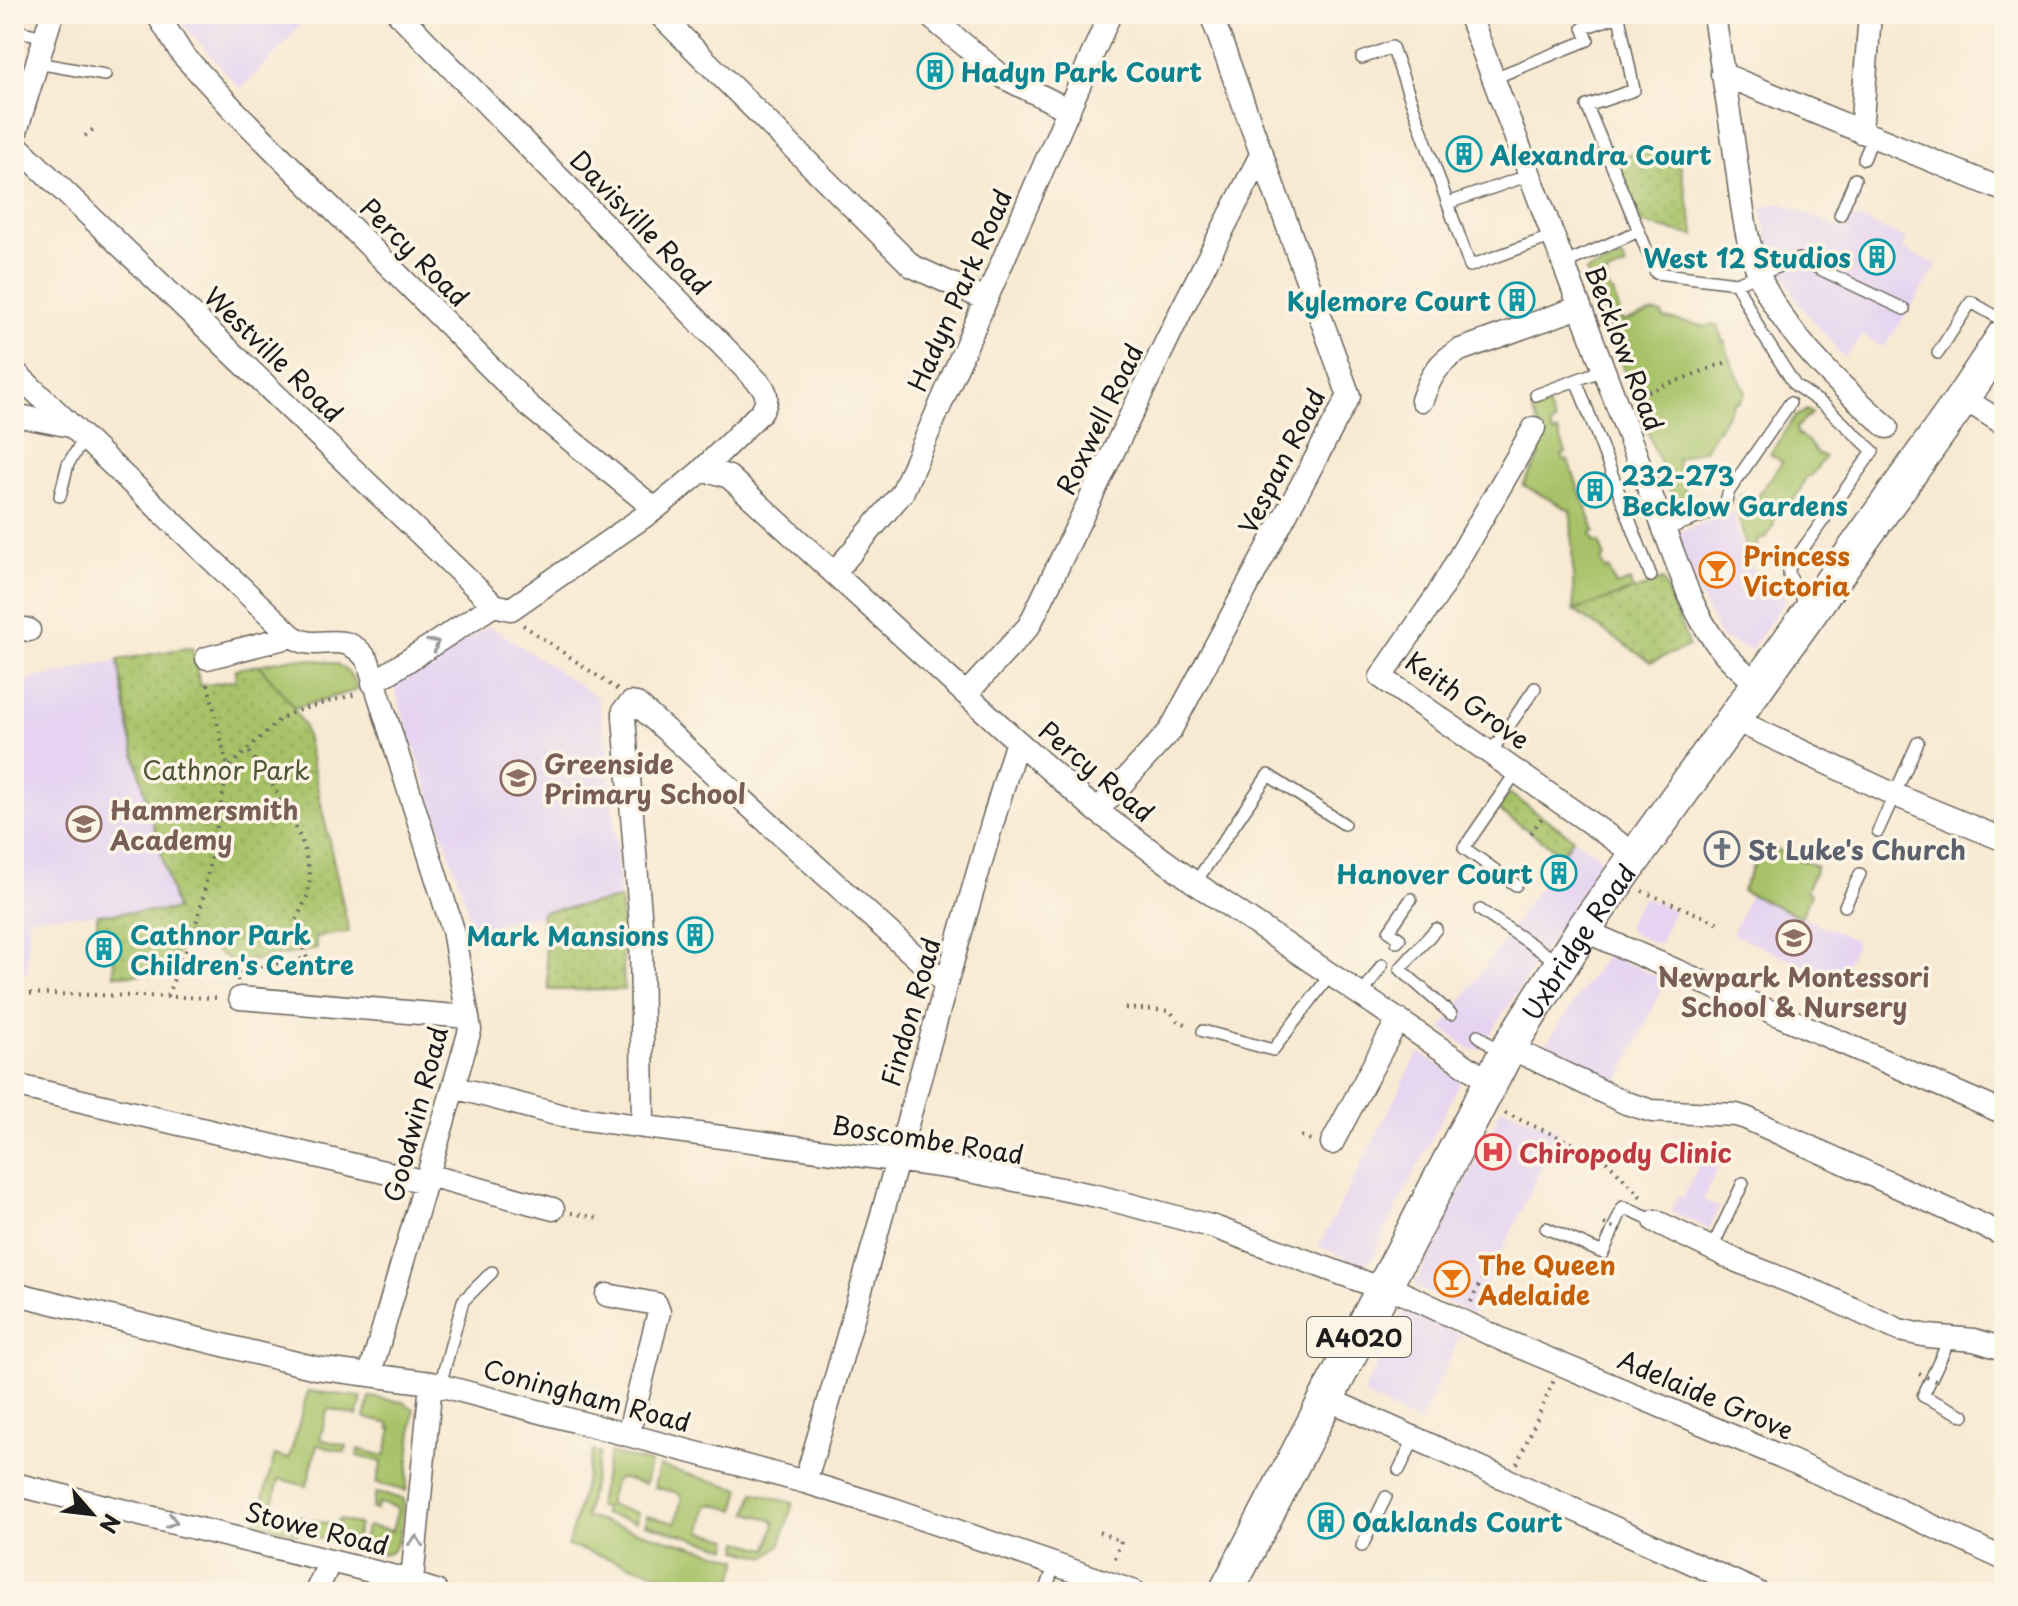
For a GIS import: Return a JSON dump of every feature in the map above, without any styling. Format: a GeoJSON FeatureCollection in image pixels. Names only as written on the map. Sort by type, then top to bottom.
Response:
{"type":"FeatureCollection","features":[{"type":"Feature","properties":{"kind":"main road","name":"Uxbridge Road"},"geometry":{"type":"LineString","coordinates":[[1226,1592],[1497,1066],[1583,930],[1963,398],[2004,336]]}},
{"type":"Feature","properties":{"kind":"street","name":"Westville Road"},"geometry":{"type":"LineString","coordinates":[[52,14],[14,141],[503,607]]}},
{"type":"Feature","properties":{"kind":"street","name":"Percy Road"},"geometry":{"type":"LineString","coordinates":[[157,14],[182,54],[233,109],[529,406],[655,509]]}},
{"type":"Feature","properties":{"kind":"street","name":"Davisville Road"},"geometry":{"type":"LineString","coordinates":[[399,14],[762,386],[767,396],[765,406],[699,473]]}},
{"type":"Feature","properties":{"kind":"street"},"geometry":{"type":"LineString","coordinates":[[659,14],[912,266],[985,299]]}},
{"type":"Feature","properties":{"kind":"street"},"geometry":{"type":"LineString","coordinates":[[927,14],[1003,77],[1069,110]]}},
{"type":"Feature","properties":{"kind":"street","name":"Hadyn Park Road"},"geometry":{"type":"LineString","coordinates":[[834,573],[902,493],[1110,14]]}},
{"type":"Feature","properties":{"kind":"street","name":"Vespan Road"},"geometry":{"type":"LineString","coordinates":[[1097,811],[1170,731],[1349,396],[1211,14]]}},
{"type":"Feature","properties":{"kind":"street","name":"Becklow Road"},"geometry":{"type":"LineString","coordinates":[[1469,14],[1689,595],[1705,630],[1723,654],[1758,684]]}},
{"type":"Feature","properties":{"kind":"street"},"geometry":{"type":"LineString","coordinates":[[1714,14],[1747,233],[1759,274],[1771,299],[1810,352],[1887,427]]}},
{"type":"Feature","properties":{"kind":"street"},"geometry":{"type":"LineString","coordinates":[[1867,134],[1870,14]]}},
{"type":"Feature","properties":{"kind":"street"},"geometry":{"type":"LineString","coordinates":[[1722,74],[2001,189]]}},
{"type":"Feature","properties":{"kind":"street","name":"Roxwell Road"},"geometry":{"type":"LineString","coordinates":[[966,694],[1029,626],[1183,307],[1262,153]]}},
{"type":"Feature","properties":{"kind":"street"},"geometry":{"type":"LineString","coordinates":[[1422,400],[1435,370],[1446,358],[1460,350],[1580,307]]}},
{"type":"Feature","properties":{"kind":"street"},"geometry":{"type":"LineString","coordinates":[[14,371],[292,636]]}},
{"type":"Feature","properties":{"kind":"street"},"geometry":{"type":"LineString","coordinates":[[1963,398],[2004,424]]}},
{"type":"Feature","properties":{"kind":"street"},"geometry":{"type":"LineString","coordinates":[[14,415],[78,432]]}},
{"type":"Feature","properties":{"kind":"street","name":"Keith Grove"},"geometry":{"type":"LineString","coordinates":[[1534,428],[1438,594],[1381,677],[1636,855]]}},
{"type":"Feature","properties":{"kind":"street","name":"Percy Road"},"geometry":{"type":"LineString","coordinates":[[699,473],[711,471],[729,477],[1097,811],[1195,883],[1398,1019],[1497,1066],[1652,1111],[1746,1118],[2004,1235]]}},
{"type":"Feature","properties":{"kind":"street"},"geometry":{"type":"LineString","coordinates":[[374,686],[655,509],[699,473]]}},
{"type":"Feature","properties":{"kind":"street"},"geometry":{"type":"LineString","coordinates":[[207,658],[292,636]]}},
{"type":"Feature","properties":{"kind":"street","name":"Goodwin Road"},"geometry":{"type":"LineString","coordinates":[[292,636],[311,644],[336,640],[350,643],[368,661],[453,930],[470,1030],[370,1374]]}},
{"type":"Feature","properties":{"kind":"street"},"geometry":{"type":"LineString","coordinates":[[643,1127],[641,926],[624,717],[624,710],[631,703],[637,704],[719,776],[946,984]]}},
{"type":"Feature","properties":{"kind":"street"},"geometry":{"type":"LineString","coordinates":[[1733,719],[1895,795],[2004,840]]}},
{"type":"Feature","properties":{"kind":"street","name":"Findon Road"},"geometry":{"type":"LineString","coordinates":[[805,1482],[853,1324],[946,984],[1017,741]]}},
{"type":"Feature","properties":{"kind":"street"},"geometry":{"type":"LineString","coordinates":[[1583,930],[2004,1113]]}},
{"type":"Feature","properties":{"kind":"street"},"geometry":{"type":"LineString","coordinates":[[236,998],[468,1017]]}},
{"type":"Feature","properties":{"kind":"street"},"geometry":{"type":"LineString","coordinates":[[1332,1143],[1398,1019]]}},
{"type":"Feature","properties":{"kind":"street"},"geometry":{"type":"LineString","coordinates":[[14,1085],[553,1209]]}},
{"type":"Feature","properties":{"kind":"street","name":"Boscombe Road"},"geometry":{"type":"LineString","coordinates":[[454,1087],[563,1116],[897,1159],[1038,1184],[1178,1216],[1273,1246],[1384,1287]]}},
{"type":"Feature","properties":{"kind":"street"},"geometry":{"type":"LineString","coordinates":[[1655,1221],[1711,1250],[1821,1294],[1899,1330],[1986,1342],[2004,1349]]}},
{"type":"Feature","properties":{"kind":"street","name":"Adelaide Grove"},"geometry":{"type":"LineString","coordinates":[[1384,1287],[1794,1462],[2004,1559]]}},
{"type":"Feature","properties":{"kind":"street","name":"Coningham Road"},"geometry":{"type":"LineString","coordinates":[[14,1293],[316,1368],[436,1384],[805,1482],[1135,1592]]}},
{"type":"Feature","properties":{"kind":"street"},"geometry":{"type":"LineString","coordinates":[[607,1295],[656,1304],[659,1312],[628,1435]]}},
{"type":"Feature","properties":{"kind":"street","name":"Stowe Road"},"geometry":{"type":"LineString","coordinates":[[14,1484],[412,1581],[436,1384]]}},
{"type":"Feature","properties":{"kind":"street"},"geometry":{"type":"LineString","coordinates":[[1328,1399],[1757,1592]]}},
{"type":"Feature","properties":{"kind":"street"},"geometry":{"type":"LineString","coordinates":[[316,1592],[330,1561]]}},
{"type":"Feature","properties":{"kind":"street"},"geometry":{"type":"LineString","coordinates":[[412,1581],[436,1591]]}},
{"type":"Feature","properties":{"kind":"lane"},"geometry":{"type":"LineString","coordinates":[[1494,78],[1588,40],[1583,28],[1619,16],[1634,90],[1587,106],[1656,273],[1736,283],[1799,259],[1904,309]]}},
{"type":"Feature","properties":{"kind":"lane"},"geometry":{"type":"LineString","coordinates":[[14,30],[45,37]]}},
{"type":"Feature","properties":{"kind":"lane"},"geometry":{"type":"LineString","coordinates":[[1362,58],[1392,47],[1470,266],[1553,236]]}},
{"type":"Feature","properties":{"kind":"lane"},"geometry":{"type":"LineString","coordinates":[[37,63],[105,75]]}},
{"type":"Feature","properties":{"kind":"lane"},"geometry":{"type":"LineString","coordinates":[[1864,159],[1867,134]]}},
{"type":"Feature","properties":{"kind":"lane"},"geometry":{"type":"LineString","coordinates":[[1448,203],[1530,175]]}},
{"type":"Feature","properties":{"kind":"lane"},"geometry":{"type":"LineString","coordinates":[[1840,215],[1855,179]]}},
{"type":"Feature","properties":{"kind":"lane"},"geometry":{"type":"LineString","coordinates":[[1563,264],[1639,231]]}},
{"type":"Feature","properties":{"kind":"lane"},"geometry":{"type":"LineString","coordinates":[[1736,283],[1761,332],[1795,385],[1825,406],[1873,451],[1789,568],[1789,575],[1810,611]]}},
{"type":"Feature","properties":{"kind":"lane"},"geometry":{"type":"LineString","coordinates":[[1938,353],[1971,302],[2004,321]]}},
{"type":"Feature","properties":{"kind":"lane"},"geometry":{"type":"LineString","coordinates":[[1536,395],[1603,370]]}},
{"type":"Feature","properties":{"kind":"lane"},"geometry":{"type":"LineString","coordinates":[[1576,380],[1651,576]]}},
{"type":"Feature","properties":{"kind":"lane"},"geometry":{"type":"LineString","coordinates":[[1665,530],[1718,510],[1725,504],[1729,491],[1790,403]]}},
{"type":"Feature","properties":{"kind":"lane"},"geometry":{"type":"LineString","coordinates":[[60,496],[78,432]]}},
{"type":"Feature","properties":{"kind":"lane"},"geometry":{"type":"LineString","coordinates":[[1491,752],[1535,688]]}},
{"type":"Feature","properties":{"kind":"lane"},"geometry":{"type":"LineString","coordinates":[[1878,831],[1918,742]]}},
{"type":"Feature","properties":{"kind":"lane"},"geometry":{"type":"LineString","coordinates":[[1516,885],[1464,848],[1517,770]]}},
{"type":"Feature","properties":{"kind":"lane"},"geometry":{"type":"LineString","coordinates":[[1195,883],[1268,775],[1344,824]]}},
{"type":"Feature","properties":{"kind":"lane"},"geometry":{"type":"LineString","coordinates":[[1845,906],[1860,874]]}},
{"type":"Feature","properties":{"kind":"lane"},"geometry":{"type":"LineString","coordinates":[[1397,942],[1400,939],[1389,931],[1411,899]]}},
{"type":"Feature","properties":{"kind":"lane"},"geometry":{"type":"LineString","coordinates":[[1480,910],[1561,964]]}},
{"type":"Feature","properties":{"kind":"lane"},"geometry":{"type":"LineString","coordinates":[[1436,929],[1400,969],[1451,1014]]}},
{"type":"Feature","properties":{"kind":"lane"},"geometry":{"type":"LineString","coordinates":[[1362,995],[1382,965]]}},
{"type":"Feature","properties":{"kind":"lane"},"geometry":{"type":"LineString","coordinates":[[1203,1031],[1273,1050],[1331,974]]}},
{"type":"Feature","properties":{"kind":"lane"},"geometry":{"type":"LineString","coordinates":[[1711,1250],[1743,1183]]}},
{"type":"Feature","properties":{"kind":"lane"},"geometry":{"type":"LineString","coordinates":[[1546,1228],[1603,1253],[1623,1207],[1655,1221]]}},
{"type":"Feature","properties":{"kind":"lane"},"geometry":{"type":"LineString","coordinates":[[436,1384],[463,1301],[492,1272]]}},
{"type":"Feature","properties":{"kind":"lane"},"geometry":{"type":"LineString","coordinates":[[1950,1338],[1923,1396],[1964,1416]]}},
{"type":"Feature","properties":{"kind":"lane"},"geometry":{"type":"LineString","coordinates":[[1399,1470],[1414,1439]]}},
{"type":"Feature","properties":{"kind":"lane"},"geometry":{"type":"LineString","coordinates":[[1362,1546],[1386,1497]]}},
{"type":"Feature","properties":{"kind":"lane"},"geometry":{"type":"LineString","coordinates":[[1045,1592],[1055,1563]]}},
{"type":"Feature","properties":{"kind":"path"},"geometry":{"type":"LineString","coordinates":[[85,136],[96,127]]}},
{"type":"Feature","properties":{"kind":"path"},"geometry":{"type":"LineString","coordinates":[[1616,404],[1730,361]]}},
{"type":"Feature","properties":{"kind":"path"},"geometry":{"type":"LineString","coordinates":[[503,607],[514,619],[615,687],[631,703]]}},
{"type":"Feature","properties":{"kind":"path"},"geometry":{"type":"LineString","coordinates":[[167,996],[202,903],[228,768],[208,684]]}},
{"type":"Feature","properties":{"kind":"path"},"geometry":{"type":"LineString","coordinates":[[228,768],[280,719],[374,686]]}},
{"type":"Feature","properties":{"kind":"path"},"geometry":{"type":"LineString","coordinates":[[14,993],[236,998],[239,971],[307,958],[296,930],[296,920],[308,895],[310,872],[302,841],[279,796],[247,749]]}},
{"type":"Feature","properties":{"kind":"path"},"geometry":{"type":"LineString","coordinates":[[1531,833],[1544,814]]}},
{"type":"Feature","properties":{"kind":"path"},"geometry":{"type":"LineString","coordinates":[[1642,891],[1721,924]]}},
{"type":"Feature","properties":{"kind":"path"},"geometry":{"type":"LineString","coordinates":[[1125,1008],[1170,1011],[1177,1020],[1203,1031]]}},
{"type":"Feature","properties":{"kind":"path"},"geometry":{"type":"LineString","coordinates":[[1497,1066],[1603,1157],[1656,1211],[1655,1221]]}},
{"type":"Feature","properties":{"kind":"path"},"geometry":{"type":"LineString","coordinates":[[553,1209],[598,1218]]}},
{"type":"Feature","properties":{"kind":"path"},"geometry":{"type":"LineString","coordinates":[[1604,1224],[1624,1232]]}},
{"type":"Feature","properties":{"kind":"path"},"geometry":{"type":"LineString","coordinates":[[1467,1310],[1485,1272]]}},
{"type":"Feature","properties":{"kind":"path"},"geometry":{"type":"LineString","coordinates":[[1919,1374],[1936,1381]]}},
{"type":"Feature","properties":{"kind":"path"},"geometry":{"type":"LineString","coordinates":[[1516,1467],[1554,1378]]}},
{"type":"Feature","properties":{"kind":"path"},"geometry":{"type":"LineString","coordinates":[[1099,1532],[1121,1541],[1107,1581]]}},
{"type":"Feature","properties":{"kind":"shaded area"},"geometry":{"type":"Polygon","coordinates":[[[181,14],[298,14],[305,20],[240,89],[178,18],[181,14]]]}},
{"type":"Feature","properties":{"kind":"shaded area"},"geometry":{"type":"Polygon","coordinates":[[[1782,203],[1846,231],[1852,216],[1907,239],[1903,249],[1938,265],[1884,348],[1863,336],[1844,358],[1799,304],[1769,245],[1761,208],[1782,203]]]}},
{"type":"Feature","properties":{"kind":"shaded area"},"geometry":{"type":"Polygon","coordinates":[[[1733,512],[1745,562],[1781,590],[1785,601],[1751,650],[1721,638],[1671,536],[1733,512]]]}},
{"type":"Feature","properties":{"kind":"shaded area","name":"Greenside Primary School"},"geometry":{"type":"Polygon","coordinates":[[[490,626],[597,697],[607,741],[616,835],[624,990],[549,990],[541,916],[471,928],[467,906],[393,684],[490,626]]]}},
{"type":"Feature","properties":{"kind":"shaded area","name":"Hammersmith Academy"},"geometry":{"type":"Polygon","coordinates":[[[118,660],[131,739],[176,911],[29,917],[27,973],[14,973],[14,683],[118,660]]]}},
{"type":"Feature","properties":{"kind":"shaded area"},"geometry":{"type":"Polygon","coordinates":[[[1573,838],[1599,856],[1601,862],[1480,1050],[1470,1049],[1442,1029],[1573,838]]]}},
{"type":"Feature","properties":{"kind":"shaded area","name":"Newpark Montessori School & Nursery"},"geometry":{"type":"Polygon","coordinates":[[[1750,894],[1857,941],[1839,981],[1732,934],[1750,894]]]}},
{"type":"Feature","properties":{"kind":"shaded area"},"geometry":{"type":"Polygon","coordinates":[[[1643,897],[1674,910],[1659,945],[1631,933],[1627,924],[1643,897]]]}},
{"type":"Feature","properties":{"kind":"shaded area"},"geometry":{"type":"Polygon","coordinates":[[[1607,954],[1666,981],[1619,1082],[1549,1050],[1547,1042],[1607,954]]]}},
{"type":"Feature","properties":{"kind":"shaded area"},"geometry":{"type":"Polygon","coordinates":[[[1419,1052],[1459,1078],[1460,1082],[1370,1262],[1359,1263],[1319,1246],[1419,1052]]]}},
{"type":"Feature","properties":{"kind":"shaded area"},"geometry":{"type":"Polygon","coordinates":[[[1502,1107],[1559,1131],[1472,1315],[1414,1286],[1502,1107]]]}},
{"type":"Feature","properties":{"kind":"shaded area"},"geometry":{"type":"Polygon","coordinates":[[[1702,1157],[1719,1165],[1703,1200],[1719,1207],[1709,1229],[1671,1211],[1678,1196],[1683,1198],[1702,1157]]]}},
{"type":"Feature","properties":{"kind":"shaded area"},"geometry":{"type":"Polygon","coordinates":[[[1406,1307],[1461,1334],[1419,1424],[1363,1394],[1406,1307]]]}},
{"type":"Feature","properties":{"kind":"green space"},"geometry":{"type":"Polygon","coordinates":[[[1648,147],[1679,159],[1695,236],[1642,224],[1614,160],[1648,147]]]}},
{"type":"Feature","properties":{"kind":"green space"},"geometry":{"type":"Polygon","coordinates":[[[1623,258],[1626,267],[1607,274],[1606,281],[1619,310],[1617,315],[1623,322],[1653,312],[1662,314],[1664,318],[1719,327],[1730,361],[1746,392],[1739,402],[1735,402],[1705,449],[1677,459],[1680,478],[1695,509],[1679,514],[1586,271],[1623,258]]]}},
{"type":"Feature","properties":{"kind":"green space"},"geometry":{"type":"Polygon","coordinates":[[[1548,406],[1555,423],[1550,426],[1553,434],[1558,432],[1566,453],[1561,455],[1564,461],[1568,460],[1595,531],[1591,533],[1595,543],[1599,542],[1605,558],[1601,560],[1605,570],[1609,569],[1616,586],[1630,581],[1633,590],[1574,611],[1571,511],[1523,485],[1540,456],[1533,439],[1543,434],[1532,412],[1548,406]]]}},
{"type":"Feature","properties":{"kind":"green space"},"geometry":{"type":"Polygon","coordinates":[[[1807,410],[1812,413],[1796,428],[1798,435],[1808,441],[1817,454],[1825,457],[1811,476],[1807,476],[1788,507],[1783,507],[1773,522],[1774,526],[1765,539],[1760,539],[1749,560],[1736,505],[1741,495],[1753,503],[1782,462],[1770,454],[1795,417],[1807,410]]]}},
{"type":"Feature","properties":{"kind":"green space"},"geometry":{"type":"Polygon","coordinates":[[[1663,580],[1689,646],[1651,662],[1574,611],[1663,580]]]}},
{"type":"Feature","properties":{"kind":"green space","name":"Cathnor Park"},"geometry":{"type":"Polygon","coordinates":[[[192,647],[200,686],[236,680],[235,669],[259,665],[290,702],[304,726],[349,932],[315,937],[317,949],[236,964],[187,933],[175,958],[161,970],[114,975],[113,931],[97,930],[97,914],[176,910],[131,739],[118,660],[192,647]]]}},
{"type":"Feature","properties":{"kind":"green space"},"geometry":{"type":"Polygon","coordinates":[[[293,658],[341,666],[353,679],[357,690],[294,708],[259,665],[293,658]]]}},
{"type":"Feature","properties":{"kind":"green space"},"geometry":{"type":"Polygon","coordinates":[[[1509,793],[1573,838],[1562,854],[1497,809],[1509,793]]]}},
{"type":"Feature","properties":{"kind":"green space"},"geometry":{"type":"Polygon","coordinates":[[[1763,844],[1817,867],[1806,891],[1811,894],[1801,917],[1742,891],[1763,844]]]}},
{"type":"Feature","properties":{"kind":"green space"},"geometry":{"type":"Polygon","coordinates":[[[621,899],[624,990],[549,990],[541,912],[621,899]]]}},
{"type":"Feature","properties":{"kind":"green space"},"geometry":{"type":"Polygon","coordinates":[[[308,1391],[362,1397],[358,1416],[330,1409],[327,1412],[320,1439],[347,1446],[345,1452],[317,1445],[307,1486],[279,1479],[273,1506],[275,1511],[302,1517],[298,1534],[256,1523],[275,1455],[289,1459],[308,1391]]]}},
{"type":"Feature","properties":{"kind":"green space"},"geometry":{"type":"Polygon","coordinates":[[[370,1397],[403,1402],[414,1409],[406,1491],[376,1483],[382,1462],[357,1456],[358,1449],[385,1456],[392,1429],[389,1428],[390,1424],[365,1418],[370,1397]]]}},
{"type":"Feature","properties":{"kind":"green space"},"geometry":{"type":"Polygon","coordinates":[[[593,1451],[600,1453],[585,1517],[739,1559],[729,1592],[719,1592],[568,1546],[593,1451]]]}},
{"type":"Feature","properties":{"kind":"green space"},"geometry":{"type":"Polygon","coordinates":[[[610,1453],[650,1463],[645,1484],[620,1478],[615,1480],[608,1505],[638,1513],[636,1522],[603,1514],[604,1508],[597,1506],[610,1453]]]}},
{"type":"Feature","properties":{"kind":"green space"},"geometry":{"type":"Polygon","coordinates":[[[659,1466],[741,1489],[735,1510],[712,1504],[707,1506],[701,1531],[730,1539],[728,1548],[645,1524],[647,1516],[676,1523],[682,1497],[678,1493],[654,1487],[659,1466]]]}},
{"type":"Feature","properties":{"kind":"green space"},"geometry":{"type":"Polygon","coordinates":[[[754,1492],[793,1503],[781,1544],[766,1557],[738,1550],[740,1542],[768,1549],[775,1523],[748,1513],[754,1492]]]}},
{"type":"Feature","properties":{"kind":"green space"},"geometry":{"type":"Polygon","coordinates":[[[376,1493],[404,1499],[399,1538],[392,1551],[387,1553],[361,1548],[369,1526],[392,1531],[398,1508],[379,1503],[376,1510],[372,1509],[376,1493]]]}},
{"type":"Feature","properties":{"kind":"green space"},"geometry":{"type":"Polygon","coordinates":[[[339,1519],[359,1525],[353,1547],[307,1535],[312,1520],[335,1525],[339,1519]]]}},
{"type":"Feature","properties":{"kind":"place","name":"Hadyn Park Court"},"geometry":{"type":"Point","coordinates":[935,71]}},
{"type":"Feature","properties":{"kind":"place","name":"Alexandra Court"},"geometry":{"type":"Point","coordinates":[1464,154]}},
{"type":"Feature","properties":{"kind":"place","name":"West 12 Studios"},"geometry":{"type":"Point","coordinates":[1877,257]}},
{"type":"Feature","properties":{"kind":"place","name":"Kylemore Court"},"geometry":{"type":"Point","coordinates":[1517,300]}},
{"type":"Feature","properties":{"kind":"place","name":"232-273 Becklow Gardens"},"geometry":{"type":"Point","coordinates":[1595,490]}},
{"type":"Feature","properties":{"kind":"place","name":"Princess Victoria"},"geometry":{"type":"Point","coordinates":[1717,570]}},
{"type":"Feature","properties":{"kind":"place","name":"Greenside Primary School"},"geometry":{"type":"Point","coordinates":[518,778]}},
{"type":"Feature","properties":{"kind":"place","name":"Hammersmith Academy"},"geometry":{"type":"Point","coordinates":[84,824]}},
{"type":"Feature","properties":{"kind":"place","name":"St Luke's Church"},"geometry":{"type":"Point","coordinates":[1722,849]}},
{"type":"Feature","properties":{"kind":"place","name":"Hanover Court"},"geometry":{"type":"Point","coordinates":[1559,873]}},
{"type":"Feature","properties":{"kind":"place","name":"Mark Mansions"},"geometry":{"type":"Point","coordinates":[695,935]}},
{"type":"Feature","properties":{"kind":"place","name":"Newpark Montessori School & Nursery"},"geometry":{"type":"Point","coordinates":[1794,938]}},
{"type":"Feature","properties":{"kind":"place","name":"Cathnor Park Children's Centre"},"geometry":{"type":"Point","coordinates":[104,949]}},
{"type":"Feature","properties":{"kind":"place","name":"Chiropody Clinic"},"geometry":{"type":"Point","coordinates":[1493,1152]}},
{"type":"Feature","properties":{"kind":"place","name":"The Queen Adelaide"},"geometry":{"type":"Point","coordinates":[1452,1279]}},
{"type":"Feature","properties":{"kind":"place","name":"Oaklands Court"},"geometry":{"type":"Point","coordinates":[1326,1521]}}]}
